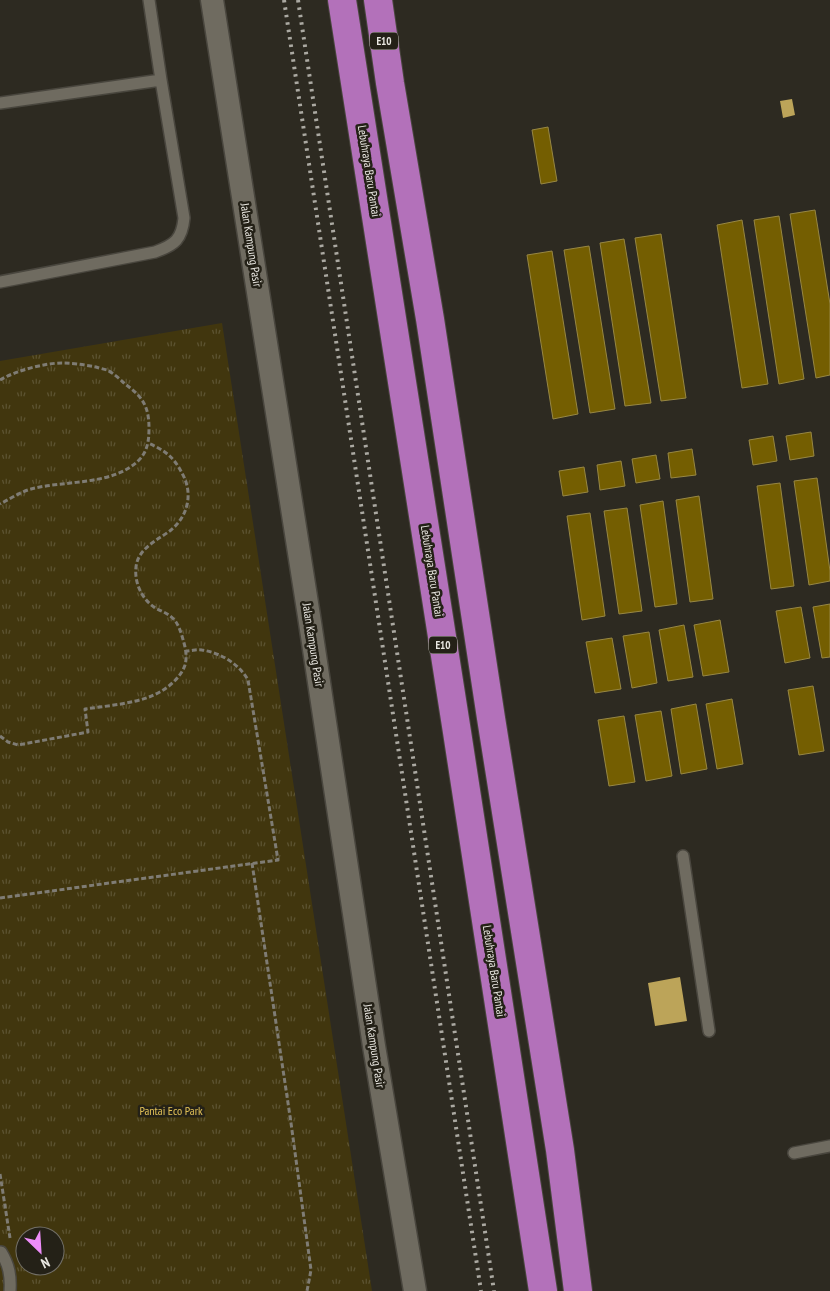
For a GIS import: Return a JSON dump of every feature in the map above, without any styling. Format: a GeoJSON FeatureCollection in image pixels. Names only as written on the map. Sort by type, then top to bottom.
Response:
{"type":"FeatureCollection","features":[{"type":"Feature","properties":{"kind":"highway","name":"Lebuhraya Baru Pantai"},"geometry":{"type":"LineString","coordinates":[[342,0],[543,1291]]}},
{"type":"Feature","properties":{"kind":"highway","name":"E10"},"geometry":{"type":"LineString","coordinates":[[378,0],[390,83],[430,319],[558,1141],[578,1291]]}},
{"type":"Feature","properties":{"kind":"highway"},"geometry":{"type":"LineString","coordinates":[[390,83],[392,42],[391,0]]}},
{"type":"Feature","properties":{"kind":"street","name":"Jalan Kampung Pasir"},"geometry":{"type":"LineString","coordinates":[[212,0],[309,616],[374,1046],[415,1291]]}},
{"type":"Feature","properties":{"kind":"lane"},"geometry":{"type":"LineString","coordinates":[[0,282],[155,252],[175,242],[181,235],[184,218],[149,0]]}},
{"type":"Feature","properties":{"kind":"lane"},"geometry":{"type":"LineString","coordinates":[[0,103],[161,80]]}},
{"type":"Feature","properties":{"kind":"lane"},"geometry":{"type":"LineString","coordinates":[[683,856],[709,1031]]}},
{"type":"Feature","properties":{"kind":"lane"},"geometry":{"type":"LineString","coordinates":[[794,1153],[830,1146]]}},
{"type":"Feature","properties":{"kind":"lane"},"geometry":{"type":"LineString","coordinates":[[0,1252],[2,1252],[8,1264],[10,1291]]}},
{"type":"Feature","properties":{"kind":"path"},"geometry":{"type":"LineString","coordinates":[[0,380],[8,375],[39,366],[61,363],[107,370],[139,395],[146,405],[149,421],[147,449],[140,459],[124,470],[104,478],[29,489],[0,504]]}},
{"type":"Feature","properties":{"kind":"path"},"geometry":{"type":"LineString","coordinates":[[0,736],[8,742],[18,745],[88,732],[86,709],[149,697],[162,690],[177,678],[185,665],[186,651],[181,632],[175,621],[167,613],[155,608],[145,600],[136,576],[136,565],[143,552],[150,544],[172,529],[180,520],[186,510],[188,497],[188,484],[172,457],[163,449],[148,444]]}},
{"type":"Feature","properties":{"kind":"path"},"geometry":{"type":"LineString","coordinates":[[0,898],[278,860],[248,680],[243,671],[215,653],[200,649],[186,651]]}},
{"type":"Feature","properties":{"kind":"path"},"geometry":{"type":"LineString","coordinates":[[252,863],[311,1270],[307,1291]]}},
{"type":"Feature","properties":{"kind":"path"},"geometry":{"type":"LineString","coordinates":[[0,1174],[10,1242]]}},
{"type":"Feature","properties":{"kind":"green space","name":"Pantai Eco Park"},"geometry":{"type":"Polygon","coordinates":[[[222,323],[372,1291],[0,1291],[0,361],[222,323]]]}},
{"type":"Feature","properties":{"kind":"shaded area"},"geometry":{"type":"Polygon","coordinates":[[[548,127],[557,181],[541,184],[532,130],[548,127]]]}},
{"type":"Feature","properties":{"kind":"shaded area"},"geometry":{"type":"Polygon","coordinates":[[[815,210],[830,304],[830,375],[816,378],[790,214],[815,210]]]}},
{"type":"Feature","properties":{"kind":"shaded area"},"geometry":{"type":"Polygon","coordinates":[[[779,216],[804,379],[779,384],[754,220],[779,216]]]}},
{"type":"Feature","properties":{"kind":"shaded area"},"geometry":{"type":"Polygon","coordinates":[[[742,220],[768,384],[742,388],[717,225],[742,220]]]}},
{"type":"Feature","properties":{"kind":"shaded area"},"geometry":{"type":"Polygon","coordinates":[[[661,234],[686,398],[661,401],[635,238],[661,234]]]}},
{"type":"Feature","properties":{"kind":"shaded area"},"geometry":{"type":"Polygon","coordinates":[[[624,239],[651,403],[625,406],[600,243],[624,239]]]}},
{"type":"Feature","properties":{"kind":"shaded area"},"geometry":{"type":"Polygon","coordinates":[[[589,246],[615,409],[590,413],[564,250],[589,246]]]}},
{"type":"Feature","properties":{"kind":"shaded area"},"geometry":{"type":"Polygon","coordinates":[[[552,251],[578,414],[553,419],[527,255],[552,251]]]}},
{"type":"Feature","properties":{"kind":"shaded area"},"geometry":{"type":"Polygon","coordinates":[[[811,432],[814,456],[790,460],[786,436],[811,432]]]}},
{"type":"Feature","properties":{"kind":"shaded area"},"geometry":{"type":"Polygon","coordinates":[[[773,436],[777,461],[753,465],[749,440],[773,436]]]}},
{"type":"Feature","properties":{"kind":"shaded area"},"geometry":{"type":"Polygon","coordinates":[[[692,449],[696,475],[671,478],[668,453],[692,449]]]}},
{"type":"Feature","properties":{"kind":"shaded area"},"geometry":{"type":"Polygon","coordinates":[[[656,455],[660,479],[636,483],[632,459],[656,455]]]}},
{"type":"Feature","properties":{"kind":"shaded area"},"geometry":{"type":"Polygon","coordinates":[[[621,461],[625,486],[600,490],[597,465],[621,461]]]}},
{"type":"Feature","properties":{"kind":"shaded area"},"geometry":{"type":"Polygon","coordinates":[[[584,467],[588,492],[563,496],[559,471],[584,467]]]}},
{"type":"Feature","properties":{"kind":"shaded area"},"geometry":{"type":"Polygon","coordinates":[[[817,478],[830,581],[809,585],[794,481],[817,478]]]}},
{"type":"Feature","properties":{"kind":"shaded area"},"geometry":{"type":"Polygon","coordinates":[[[780,483],[794,586],[771,589],[757,486],[780,483]]]}},
{"type":"Feature","properties":{"kind":"shaded area"},"geometry":{"type":"Polygon","coordinates":[[[699,496],[713,599],[690,602],[676,500],[699,496]]]}},
{"type":"Feature","properties":{"kind":"shaded area"},"geometry":{"type":"Polygon","coordinates":[[[663,501],[677,604],[655,607],[640,505],[663,501]]]}},
{"type":"Feature","properties":{"kind":"shaded area"},"geometry":{"type":"Polygon","coordinates":[[[627,508],[642,611],[619,614],[604,511],[627,508]]]}},
{"type":"Feature","properties":{"kind":"shaded area"},"geometry":{"type":"Polygon","coordinates":[[[590,513],[605,616],[582,620],[567,516],[590,513]]]}},
{"type":"Feature","properties":{"kind":"shaded area"},"geometry":{"type":"Polygon","coordinates":[[[830,604],[830,657],[822,658],[813,607],[830,604]]]}},
{"type":"Feature","properties":{"kind":"shaded area"},"geometry":{"type":"Polygon","coordinates":[[[801,607],[810,658],[785,663],[776,611],[801,607]]]}},
{"type":"Feature","properties":{"kind":"shaded area"},"geometry":{"type":"Polygon","coordinates":[[[720,620],[729,672],[703,676],[694,625],[720,620]]]}},
{"type":"Feature","properties":{"kind":"shaded area"},"geometry":{"type":"Polygon","coordinates":[[[684,625],[693,677],[668,681],[659,630],[684,625]]]}},
{"type":"Feature","properties":{"kind":"shaded area"},"geometry":{"type":"Polygon","coordinates":[[[649,632],[657,683],[632,688],[623,636],[649,632]]]}},
{"type":"Feature","properties":{"kind":"shaded area"},"geometry":{"type":"Polygon","coordinates":[[[612,638],[621,689],[595,693],[586,642],[612,638]]]}},
{"type":"Feature","properties":{"kind":"shaded area"},"geometry":{"type":"Polygon","coordinates":[[[813,686],[824,751],[799,755],[788,690],[813,686]]]}},
{"type":"Feature","properties":{"kind":"shaded area"},"geometry":{"type":"Polygon","coordinates":[[[732,699],[743,764],[717,769],[706,704],[732,699]]]}},
{"type":"Feature","properties":{"kind":"shaded area"},"geometry":{"type":"Polygon","coordinates":[[[696,704],[707,769],[681,774],[671,709],[696,704]]]}},
{"type":"Feature","properties":{"kind":"shaded area"},"geometry":{"type":"Polygon","coordinates":[[[661,711],[672,776],[646,781],[635,715],[661,711]]]}},
{"type":"Feature","properties":{"kind":"shaded area"},"geometry":{"type":"Polygon","coordinates":[[[624,716],[635,782],[609,786],[598,720],[624,716]]]}},
{"type":"Feature","properties":{"kind":"building"},"geometry":{"type":"Polygon","coordinates":[[[792,99],[795,115],[783,118],[780,101],[792,99]]]}},
{"type":"Feature","properties":{"kind":"building"},"geometry":{"type":"Polygon","coordinates":[[[680,977],[687,1021],[655,1026],[648,983],[680,977]]]}},
{"type":"Feature","properties":{"kind":"railway"},"geometry":{"type":"LineString","coordinates":[[284,0],[481,1291]]}},
{"type":"Feature","properties":{"kind":"railway"},"geometry":{"type":"LineString","coordinates":[[298,0],[494,1291]]}}]}
